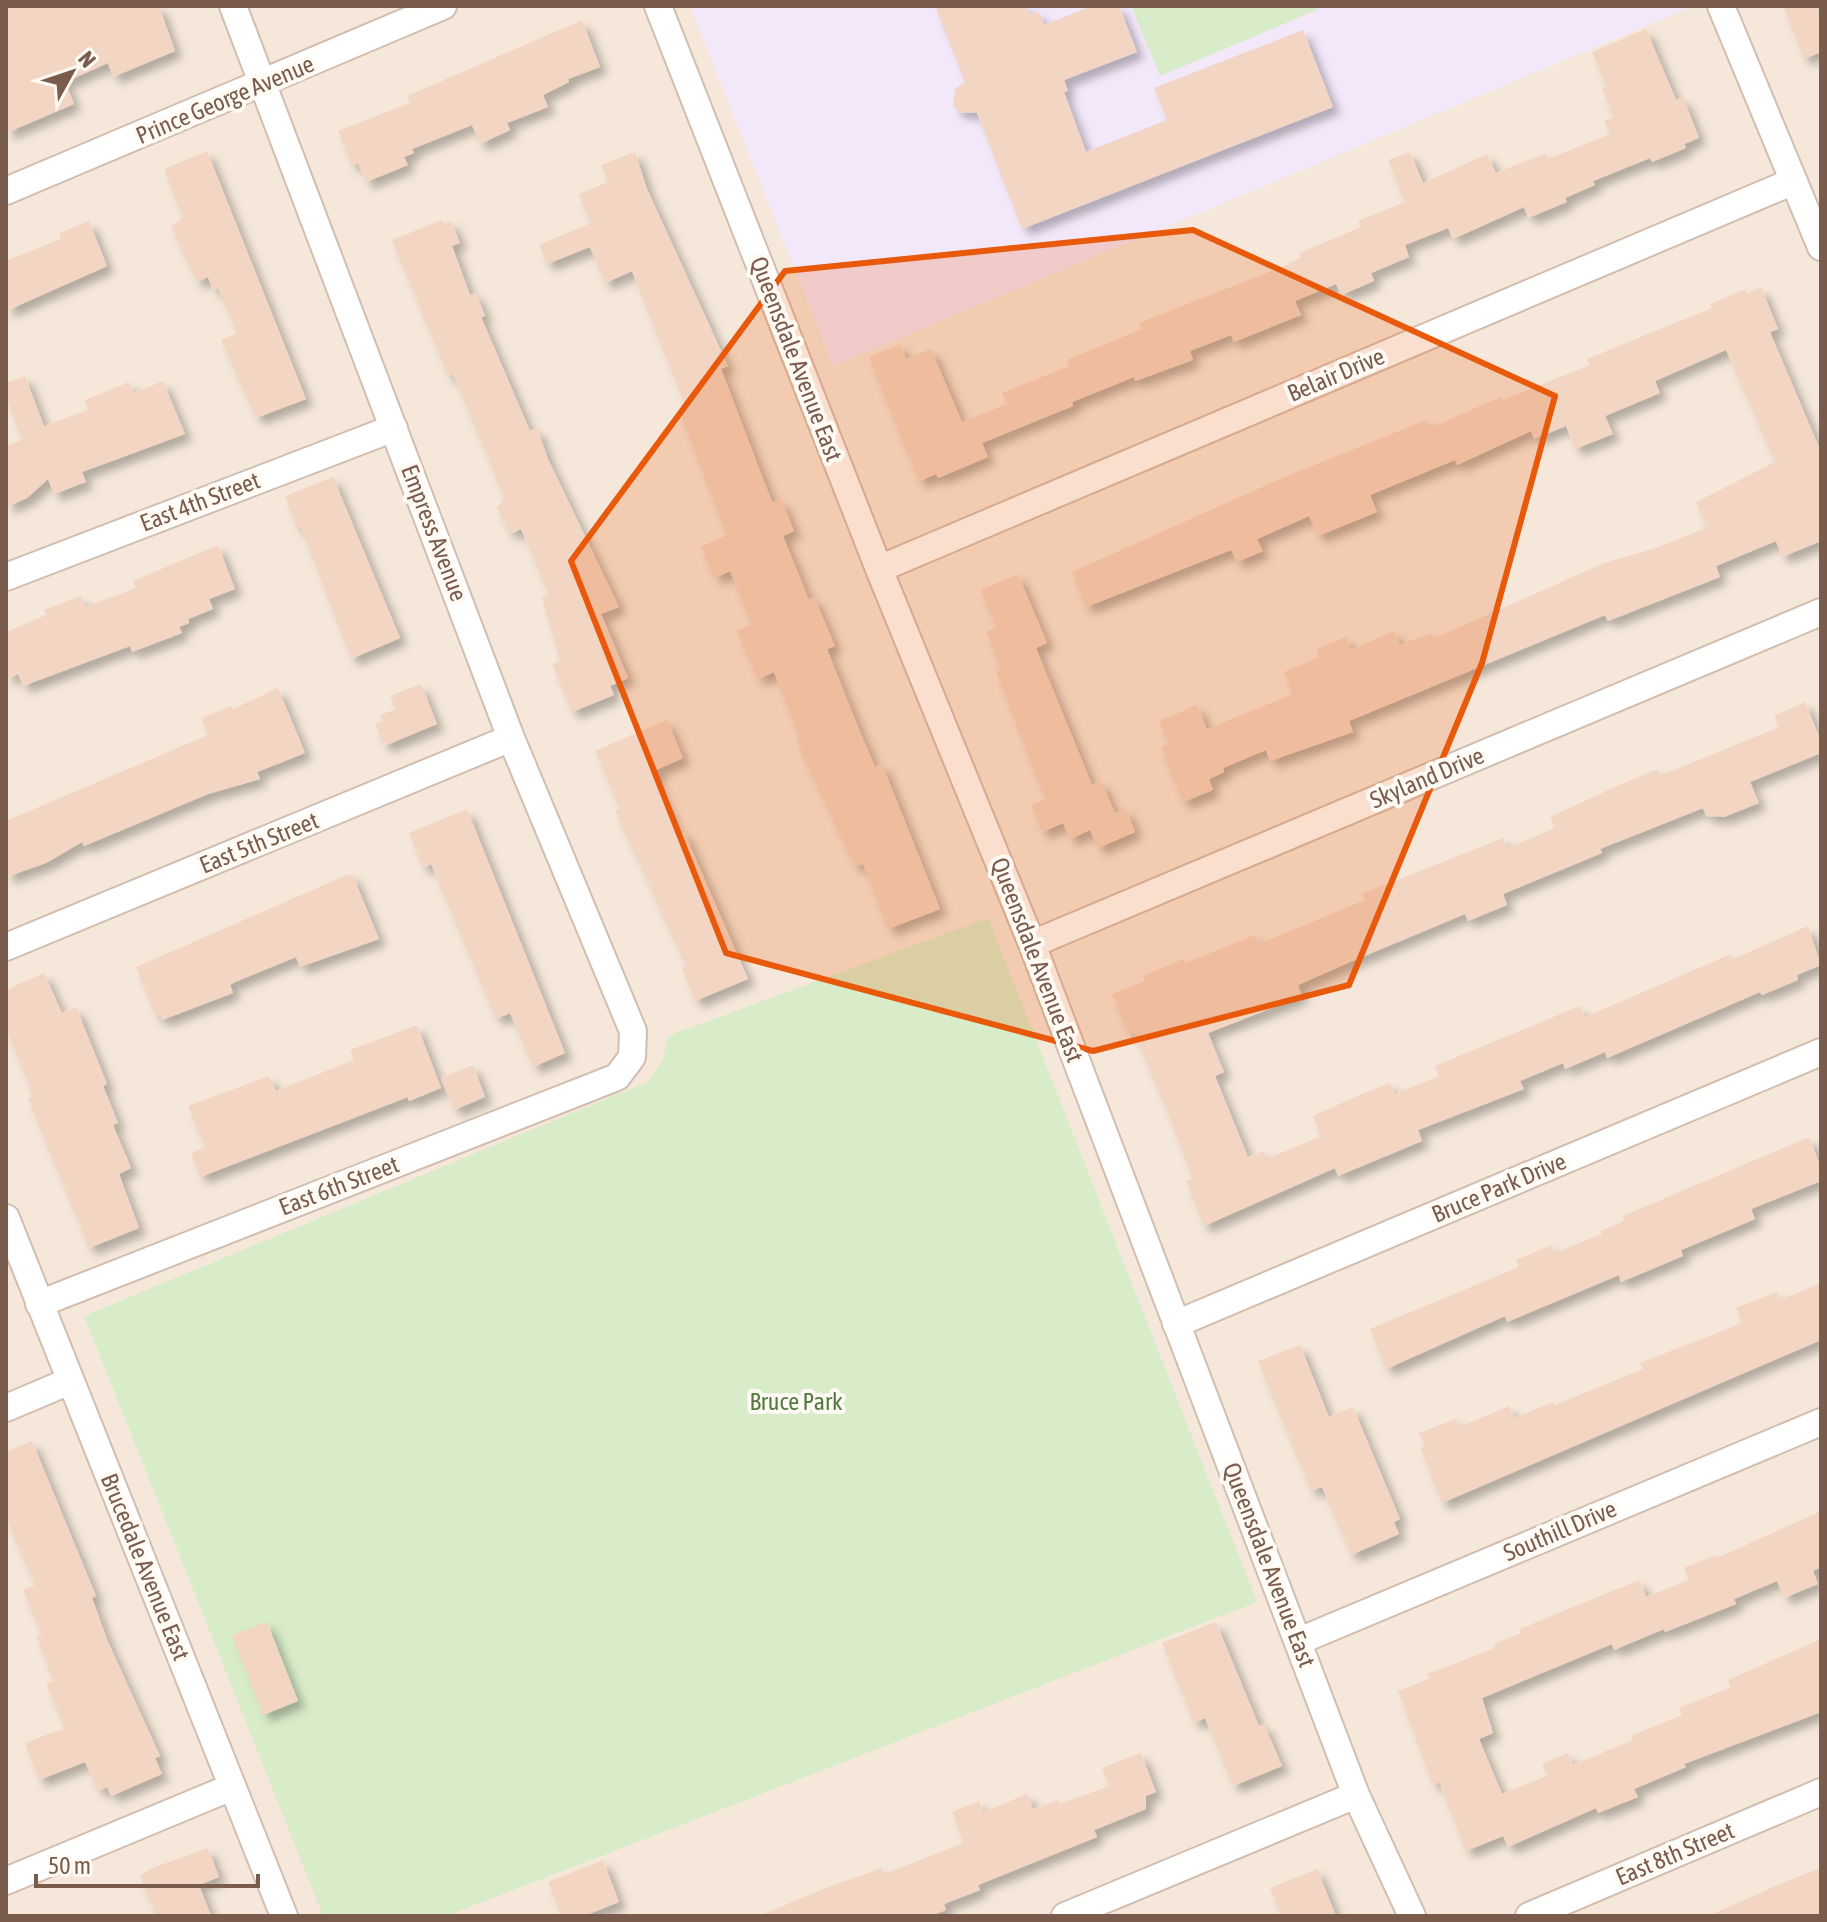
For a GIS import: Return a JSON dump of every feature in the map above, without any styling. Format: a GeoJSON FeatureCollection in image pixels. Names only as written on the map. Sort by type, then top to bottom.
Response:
{"type":"FeatureCollection","features":[{"type":"Feature","properties":{"kind":"street","name":"Empress Avenue"},"geometry":{"type":"LineString","coordinates":[[233,6],[511,738],[633,1031],[632,1057]]}},
{"type":"Feature","properties":{"kind":"street","name":"Prince George Avenue"},"geometry":{"type":"LineString","coordinates":[[6,191],[263,85],[443,6]]}},
{"type":"Feature","properties":{"kind":"street","name":"Queensdale Avenue East"},"geometry":{"type":"LineString","coordinates":[[658,6],[879,569],[1032,944],[1356,1795],[1412,1916]]}},
{"type":"Feature","properties":{"kind":"street"},"geometry":{"type":"LineString","coordinates":[[1721,6],[1821,247]]}},
{"type":"Feature","properties":{"kind":"street","name":"Belair Drive"},"geometry":{"type":"LineString","coordinates":[[879,569],[1794,181]]}},
{"type":"Feature","properties":{"kind":"street","name":"East 4th Street"},"geometry":{"type":"LineString","coordinates":[[6,577],[394,428]]}},
{"type":"Feature","properties":{"kind":"street","name":"Skyland Drive"},"geometry":{"type":"LineString","coordinates":[[1032,944],[1821,612]]}},
{"type":"Feature","properties":{"kind":"street","name":"East 5th Street"},"geometry":{"type":"LineString","coordinates":[[6,947],[511,738]]}},
{"type":"Feature","properties":{"kind":"street","name":"Bruce Park Drive"},"geometry":{"type":"LineString","coordinates":[[1176,1324],[1821,1052]]}},
{"type":"Feature","properties":{"kind":"street","name":"East 6th Street"},"geometry":{"type":"LineString","coordinates":[[39,1304],[617,1077],[632,1057]]}},
{"type":"Feature","properties":{"kind":"street","name":"Brucedale Avenue East"},"geometry":{"type":"LineString","coordinates":[[6,1218],[284,1916]]}},
{"type":"Feature","properties":{"kind":"street"},"geometry":{"type":"LineString","coordinates":[[6,1408],[70,1381]]}},
{"type":"Feature","properties":{"kind":"street","name":"Southill Drive"},"geometry":{"type":"LineString","coordinates":[[1299,1641],[1821,1422]]}},
{"type":"Feature","properties":{"kind":"street"},"geometry":{"type":"LineString","coordinates":[[6,1881],[232,1787]]}},
{"type":"Feature","properties":{"kind":"street","name":"East 8th Street"},"geometry":{"type":"LineString","coordinates":[[1529,1916],[1821,1792]]}},
{"type":"Feature","properties":{"kind":"street"},"geometry":{"type":"LineString","coordinates":[[1065,1916],[1356,1795]]}},
{"type":"Feature","properties":{"kind":"highlighted area"},"geometry":{"type":"Polygon","coordinates":[[[1193,230],[1555,396],[1482,663],[1349,985],[1093,1051],[726,953],[571,561],[785,271],[1193,230]]]}},
{"type":"Feature","properties":{"kind":"shaded area"},"geometry":{"type":"Polygon","coordinates":[[[6,6],[1821,6],[1821,1916],[6,1916],[6,6]]]}},
{"type":"Feature","properties":{"kind":"shaded area"},"geometry":{"type":"Polygon","coordinates":[[[690,6],[1688,6],[1689,8],[833,366],[690,6]]]}},
{"type":"Feature","properties":{"kind":"green space"},"geometry":{"type":"Polygon","coordinates":[[[1131,6],[1316,6],[1317,10],[1160,76],[1131,6]]]}},
{"type":"Feature","properties":{"kind":"green space","name":"Bruce Park"},"geometry":{"type":"Polygon","coordinates":[[[988,918],[1257,1602],[446,1916],[323,1916],[84,1316],[649,1081],[663,1059],[668,1036],[988,918]]]}},
{"type":"Feature","properties":{"kind":"building"},"geometry":{"type":"Polygon","coordinates":[[[6,6],[159,6],[175,51],[113,77],[108,63],[65,82],[74,104],[6,133],[6,6]]]}},
{"type":"Feature","properties":{"kind":"building"},"geometry":{"type":"Polygon","coordinates":[[[935,6],[1026,6],[1030,15],[1039,12],[1044,25],[1092,6],[1119,6],[1137,52],[1064,80],[1068,91],[1064,92],[1086,152],[1167,120],[1154,88],[1303,30],[1333,107],[1022,229],[977,113],[959,112],[953,106],[955,89],[965,82],[935,6]]]}},
{"type":"Feature","properties":{"kind":"building"},"geometry":{"type":"Polygon","coordinates":[[[1783,6],[1815,6],[1821,20],[1821,52],[1804,59],[1783,6]]]}},
{"type":"Feature","properties":{"kind":"building"},"geometry":{"type":"Polygon","coordinates":[[[582,20],[600,67],[568,79],[569,82],[543,95],[548,107],[507,123],[510,130],[480,144],[472,125],[412,149],[414,153],[404,157],[408,165],[366,182],[358,163],[352,166],[338,131],[410,103],[407,96],[582,20]]]}},
{"type":"Feature","properties":{"kind":"building"},"geometry":{"type":"Polygon","coordinates":[[[1646,29],[1676,100],[1683,97],[1699,138],[1684,144],[1686,148],[1652,162],[1650,158],[1593,181],[1595,185],[1565,198],[1567,202],[1528,218],[1524,207],[1453,239],[1448,228],[1405,245],[1409,257],[1371,273],[1374,281],[1341,295],[1336,284],[1295,301],[1301,315],[1234,342],[1231,335],[1190,351],[1193,360],[1135,381],[1134,377],[1072,402],[1073,406],[982,443],[988,457],[938,478],[936,474],[919,481],[869,357],[900,344],[906,359],[931,349],[962,422],[1007,404],[1002,393],[1069,366],[1067,360],[1142,329],[1139,323],[1287,265],[1301,257],[1300,253],[1361,227],[1358,221],[1405,202],[1388,160],[1410,152],[1423,183],[1487,154],[1496,173],[1546,153],[1548,159],[1610,134],[1604,121],[1614,117],[1602,89],[1607,87],[1592,52],[1646,29]]]}},
{"type":"Feature","properties":{"kind":"building"},"geometry":{"type":"Polygon","coordinates":[[[207,151],[306,399],[256,418],[221,340],[237,333],[218,288],[213,290],[208,277],[197,282],[171,226],[183,218],[164,169],[207,151]]]}},
{"type":"Feature","properties":{"kind":"building"},"geometry":{"type":"Polygon","coordinates":[[[635,152],[647,189],[728,366],[721,369],[772,502],[781,499],[794,531],[783,536],[809,600],[814,597],[835,646],[827,649],[858,727],[875,767],[882,764],[940,909],[888,929],[863,864],[855,866],[805,760],[797,739],[800,738],[774,672],[758,679],[737,631],[752,624],[730,571],[715,578],[701,547],[727,535],[679,410],[686,408],[632,271],[605,283],[590,247],[547,264],[539,245],[591,223],[579,194],[608,182],[601,165],[635,152]]]}},
{"type":"Feature","properties":{"kind":"building"},"geometry":{"type":"Polygon","coordinates":[[[442,220],[444,224],[451,221],[460,243],[452,246],[470,295],[476,293],[485,316],[481,317],[530,431],[537,428],[548,459],[619,607],[601,614],[628,678],[610,686],[614,695],[572,712],[552,664],[560,661],[542,598],[549,595],[521,529],[513,533],[508,531],[497,507],[505,499],[453,374],[448,376],[392,240],[442,220]]]}},
{"type":"Feature","properties":{"kind":"building"},"geometry":{"type":"Polygon","coordinates":[[[89,221],[107,266],[6,311],[6,261],[61,239],[59,233],[89,221]]]}},
{"type":"Feature","properties":{"kind":"building"},"geometry":{"type":"Polygon","coordinates":[[[1761,287],[1778,329],[1770,332],[1821,452],[1821,541],[1782,557],[1776,541],[1716,566],[1720,577],[1608,621],[1605,615],[1349,721],[1353,732],[1270,761],[1266,750],[1223,768],[1224,772],[1209,779],[1213,790],[1183,802],[1161,747],[1169,744],[1159,721],[1197,705],[1207,729],[1293,694],[1284,672],[1320,657],[1317,649],[1346,637],[1351,650],[1394,631],[1400,645],[1431,633],[1433,639],[1604,563],[1656,548],[1706,528],[1696,502],[1775,462],[1726,350],[1655,381],[1660,393],[1605,416],[1613,434],[1575,449],[1566,426],[1534,439],[1531,431],[1457,465],[1455,460],[1370,495],[1377,512],[1318,536],[1309,516],[1257,539],[1263,551],[1237,562],[1231,550],[1086,607],[1072,572],[1280,479],[1426,420],[1430,428],[1501,397],[1503,400],[1590,365],[1587,359],[1712,308],[1710,304],[1745,289],[1747,294],[1761,287]]]}},
{"type":"Feature","properties":{"kind":"building"},"geometry":{"type":"Polygon","coordinates":[[[25,376],[44,426],[88,410],[85,400],[129,382],[134,393],[163,381],[185,434],[82,472],[86,482],[54,494],[48,479],[27,498],[6,507],[6,446],[22,440],[6,396],[6,383],[25,376]]]}},
{"type":"Feature","properties":{"kind":"building"},"geometry":{"type":"Polygon","coordinates":[[[333,477],[400,638],[351,659],[301,527],[297,528],[285,496],[333,477]]]}},
{"type":"Feature","properties":{"kind":"building"},"geometry":{"type":"Polygon","coordinates":[[[218,545],[235,589],[209,599],[213,609],[188,619],[189,623],[179,627],[182,633],[132,652],[130,646],[23,686],[18,674],[6,679],[6,632],[46,615],[44,610],[81,596],[85,607],[136,588],[133,581],[218,545]]]}},
{"type":"Feature","properties":{"kind":"building"},"geometry":{"type":"Polygon","coordinates":[[[1018,574],[1047,643],[1036,648],[1092,785],[1101,781],[1115,813],[1126,809],[1135,832],[1098,848],[1090,830],[1070,839],[1063,823],[1042,832],[1031,805],[1045,799],[996,671],[1002,669],[986,632],[997,628],[981,590],[1018,574]]]}},
{"type":"Feature","properties":{"kind":"building"},"geometry":{"type":"Polygon","coordinates":[[[421,684],[437,724],[384,746],[375,724],[383,721],[380,715],[396,709],[390,696],[421,684]]]}},
{"type":"Feature","properties":{"kind":"building"},"geometry":{"type":"Polygon","coordinates":[[[278,688],[305,753],[257,772],[260,779],[208,794],[84,846],[82,842],[46,863],[6,877],[6,821],[208,735],[201,718],[231,706],[233,709],[278,688]]]}},
{"type":"Feature","properties":{"kind":"building"},"geometry":{"type":"Polygon","coordinates":[[[1805,702],[1821,741],[1821,753],[1750,782],[1759,803],[1724,817],[1706,816],[1703,808],[1600,849],[1602,853],[1503,894],[1507,905],[1468,921],[1465,914],[1350,962],[1298,985],[1302,996],[1208,1033],[1224,1072],[1215,1076],[1248,1157],[1264,1151],[1267,1159],[1321,1136],[1313,1116],[1364,1093],[1390,1083],[1394,1094],[1439,1076],[1435,1066],[1580,1006],[1585,1017],[1731,954],[1733,959],[1808,926],[1821,965],[1797,975],[1798,980],[1762,995],[1760,992],[1607,1058],[1605,1052],[1565,1069],[1563,1063],[1520,1081],[1524,1089],[1418,1130],[1422,1141],[1338,1176],[1335,1168],[1204,1226],[1186,1181],[1193,1179],[1168,1114],[1134,1032],[1129,1034],[1112,994],[1145,981],[1143,976],[1183,959],[1185,963],[1255,935],[1259,944],[1365,900],[1362,894],[1503,838],[1508,848],[1555,828],[1550,817],[1619,785],[1657,769],[1660,776],[1779,727],[1774,716],[1805,702]]]}},
{"type":"Feature","properties":{"kind":"building"},"geometry":{"type":"Polygon","coordinates":[[[667,720],[683,758],[656,770],[659,776],[654,778],[679,834],[684,832],[748,979],[695,1001],[682,968],[686,966],[615,811],[620,809],[595,751],[667,720]]]}},
{"type":"Feature","properties":{"kind":"building"},"geometry":{"type":"Polygon","coordinates":[[[467,809],[565,1053],[533,1067],[510,1013],[496,1019],[431,864],[423,868],[409,833],[467,809]]]}},
{"type":"Feature","properties":{"kind":"building"},"geometry":{"type":"Polygon","coordinates":[[[349,874],[353,876],[379,939],[300,967],[296,957],[235,982],[230,985],[233,993],[162,1020],[161,1015],[156,1017],[136,967],[349,874]]]}},
{"type":"Feature","properties":{"kind":"building"},"geometry":{"type":"Polygon","coordinates":[[[44,973],[62,1013],[76,1007],[107,1084],[103,1086],[118,1123],[113,1125],[131,1168],[119,1174],[139,1228],[89,1248],[28,1099],[32,1097],[28,1081],[6,1030],[6,990],[44,973]]]}},
{"type":"Feature","properties":{"kind":"building"},"geometry":{"type":"Polygon","coordinates":[[[417,1025],[441,1088],[409,1101],[408,1097],[200,1177],[191,1153],[205,1147],[188,1106],[269,1076],[276,1091],[354,1060],[350,1050],[417,1025]]]}},
{"type":"Feature","properties":{"kind":"building"},"geometry":{"type":"Polygon","coordinates":[[[473,1065],[485,1097],[454,1110],[441,1078],[473,1065]]]}},
{"type":"Feature","properties":{"kind":"building"},"geometry":{"type":"Polygon","coordinates":[[[1809,1137],[1821,1168],[1821,1181],[1751,1209],[1755,1219],[1681,1250],[1683,1256],[1621,1282],[1619,1275],[1507,1322],[1505,1316],[1386,1369],[1370,1329],[1519,1267],[1516,1260],[1551,1245],[1555,1253],[1602,1234],[1600,1231],[1624,1221],[1623,1216],[1809,1137]]]}},
{"type":"Feature","properties":{"kind":"building"},"geometry":{"type":"Polygon","coordinates":[[[1821,1283],[1821,1340],[1442,1503],[1421,1449],[1425,1447],[1419,1433],[1456,1419],[1459,1427],[1509,1406],[1514,1418],[1554,1402],[1555,1405],[1643,1369],[1640,1363],[1742,1323],[1736,1308],[1777,1292],[1780,1300],[1821,1283]]]}},
{"type":"Feature","properties":{"kind":"building"},"geometry":{"type":"Polygon","coordinates":[[[1300,1345],[1329,1417],[1353,1407],[1400,1519],[1394,1522],[1399,1534],[1351,1555],[1322,1487],[1311,1491],[1258,1361],[1300,1345]]]}},
{"type":"Feature","properties":{"kind":"building"},"geometry":{"type":"Polygon","coordinates":[[[32,1441],[96,1596],[92,1598],[108,1642],[160,1756],[155,1758],[162,1774],[111,1796],[107,1787],[98,1791],[85,1762],[39,1780],[25,1743],[65,1728],[46,1684],[53,1681],[37,1637],[42,1635],[23,1590],[35,1585],[6,1518],[6,1452],[32,1441]]]}},
{"type":"Feature","properties":{"kind":"building"},"geometry":{"type":"Polygon","coordinates":[[[1821,1511],[1821,1567],[1813,1571],[1818,1584],[1784,1598],[1777,1581],[1734,1599],[1736,1604],[1614,1650],[1612,1644],[1482,1698],[1493,1733],[1479,1739],[1502,1794],[1547,1776],[1542,1764],[1568,1753],[1573,1765],[1633,1740],[1631,1736],[1682,1715],[1679,1708],[1731,1687],[1728,1680],[1821,1639],[1821,1712],[1684,1764],[1686,1767],[1634,1789],[1638,1797],[1598,1813],[1596,1808],[1508,1847],[1503,1836],[1466,1851],[1439,1782],[1433,1785],[1398,1691],[1429,1679],[1427,1674],[1495,1648],[1494,1644],[1521,1633],[1520,1629],[1639,1580],[1646,1597],[1689,1580],[1684,1568],[1716,1555],[1717,1558],[1821,1511]]]}},
{"type":"Feature","properties":{"kind":"building"},"geometry":{"type":"Polygon","coordinates":[[[267,1622],[298,1701],[263,1715],[232,1635],[267,1622]]]}},
{"type":"Feature","properties":{"kind":"building"},"geometry":{"type":"Polygon","coordinates":[[[1216,1622],[1259,1726],[1264,1724],[1282,1766],[1233,1786],[1205,1718],[1194,1723],[1162,1643],[1216,1622]]]}},
{"type":"Feature","properties":{"kind":"building"},"geometry":{"type":"Polygon","coordinates":[[[1141,1753],[1156,1792],[1146,1796],[1146,1809],[1094,1830],[1097,1837],[978,1885],[980,1890],[944,1904],[946,1910],[930,1916],[759,1916],[882,1868],[884,1874],[964,1843],[952,1812],[979,1801],[983,1812],[1027,1794],[1033,1809],[1058,1800],[1060,1804],[1109,1786],[1102,1768],[1141,1753]]]}},
{"type":"Feature","properties":{"kind":"building"},"geometry":{"type":"Polygon","coordinates":[[[208,1848],[219,1877],[199,1885],[211,1916],[156,1916],[140,1876],[150,1869],[208,1848]]]}},
{"type":"Feature","properties":{"kind":"building"},"geometry":{"type":"Polygon","coordinates":[[[603,1860],[619,1902],[584,1916],[561,1916],[548,1882],[603,1860]]]}},
{"type":"Feature","properties":{"kind":"building"},"geometry":{"type":"Polygon","coordinates":[[[1821,1868],[1821,1916],[1708,1916],[1794,1878],[1821,1868]]]}},
{"type":"Feature","properties":{"kind":"building"},"geometry":{"type":"Polygon","coordinates":[[[1317,1869],[1336,1916],[1281,1916],[1270,1888],[1317,1869]]]}}]}
